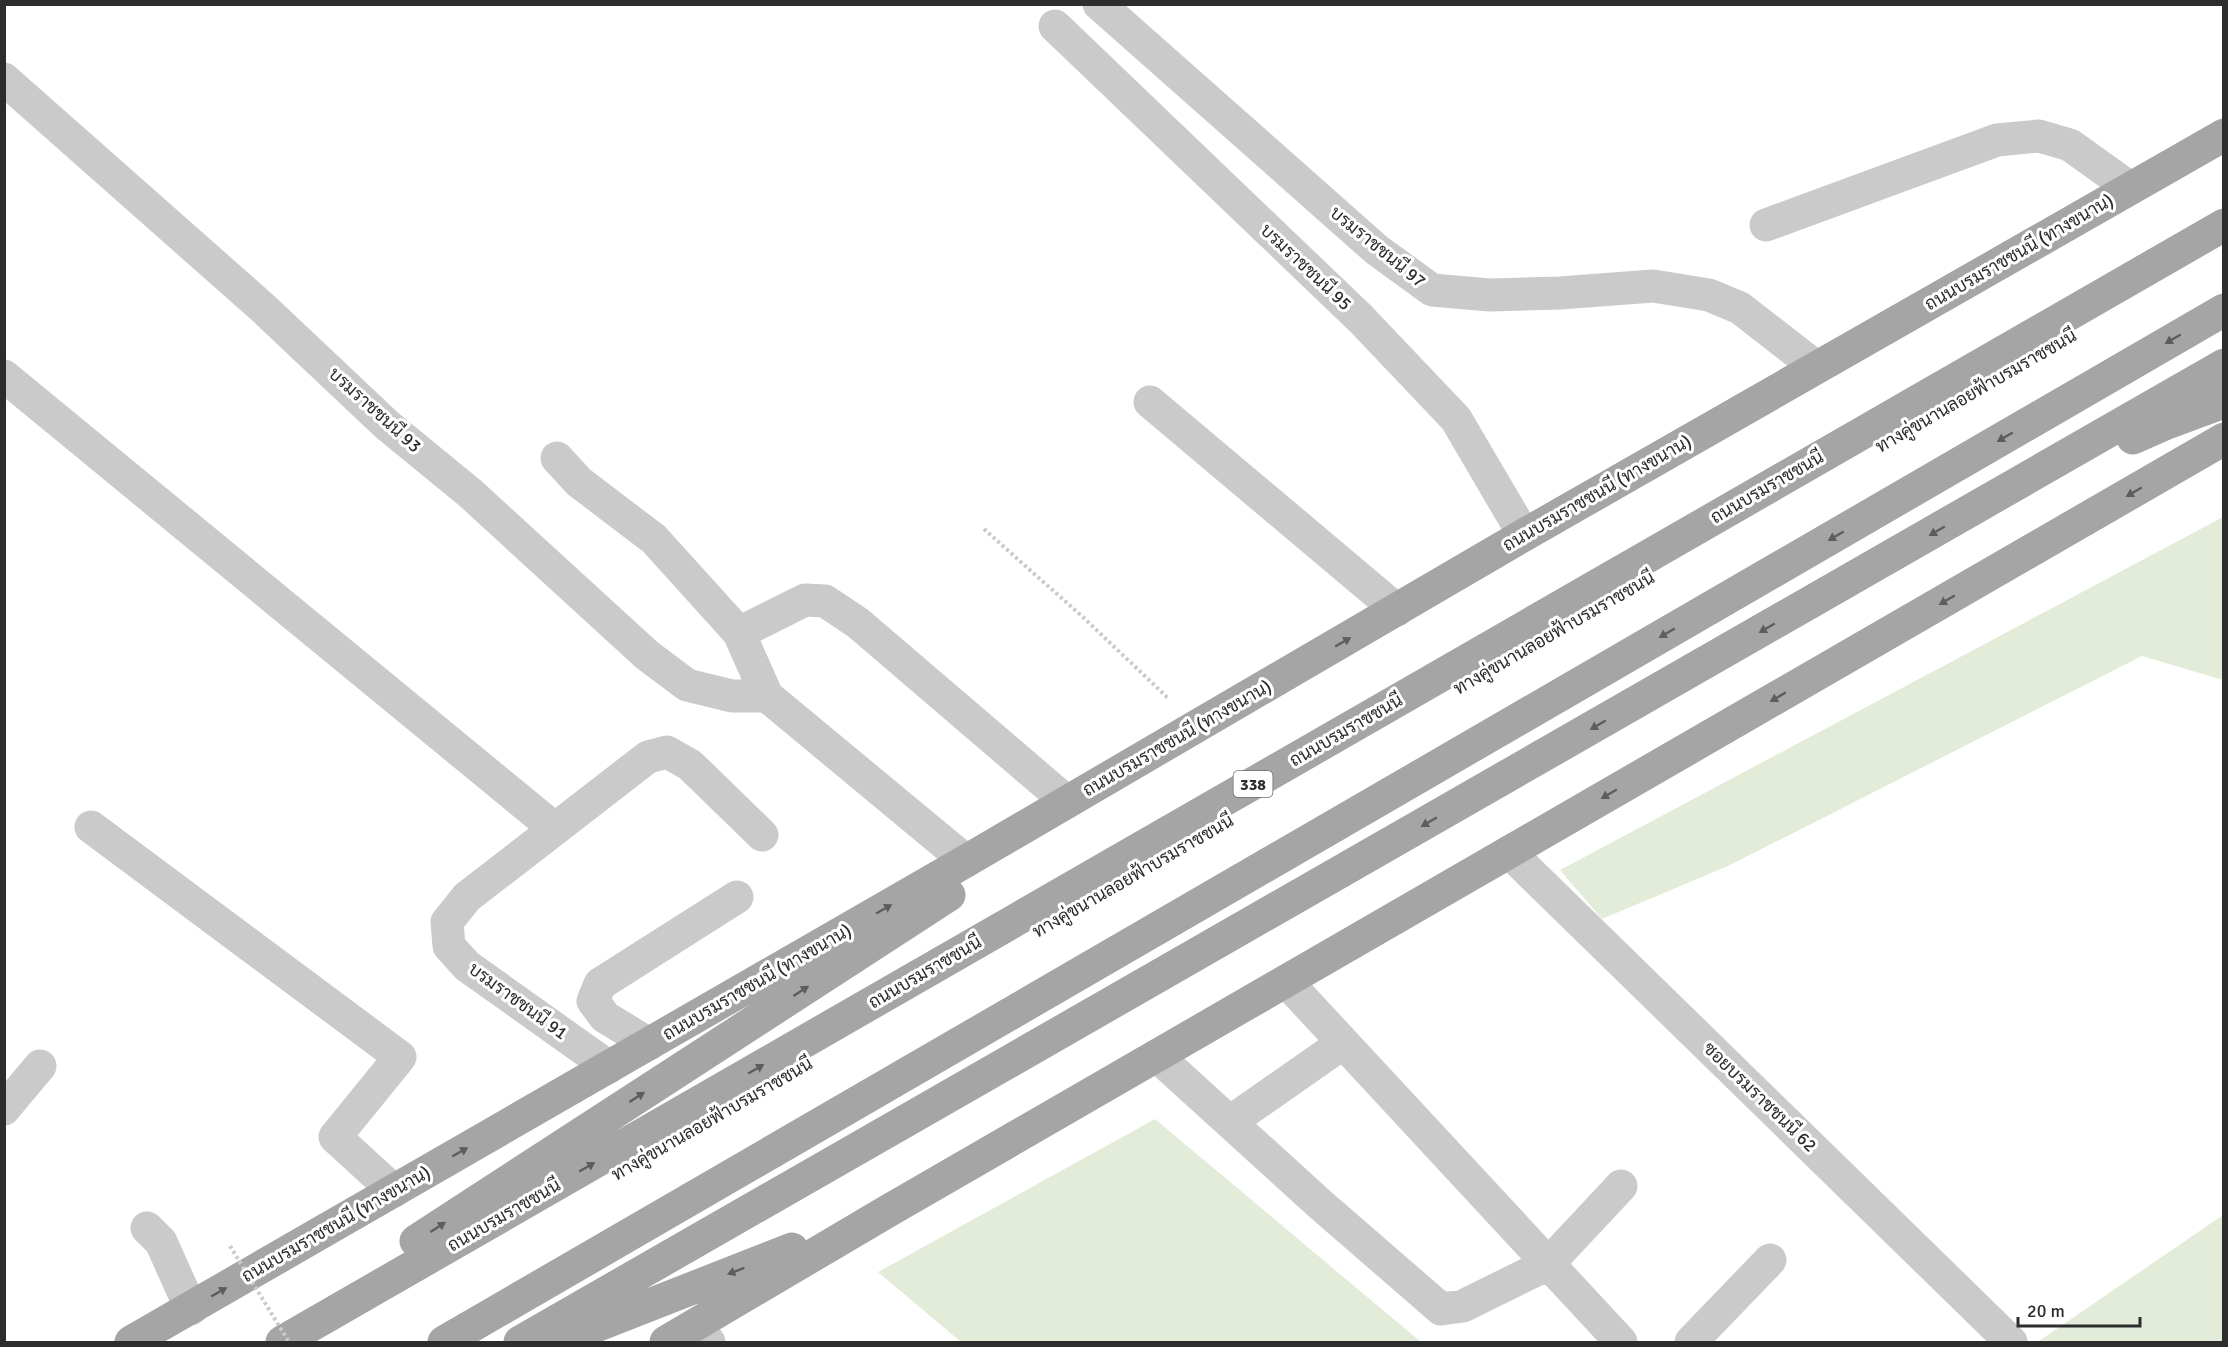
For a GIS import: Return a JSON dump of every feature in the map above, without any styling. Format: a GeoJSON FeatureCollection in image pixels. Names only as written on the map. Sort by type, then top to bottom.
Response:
{"type":"FeatureCollection","features":[{"type":"Feature","properties":{"kind":"main road","name":"ถนนบรมราชชนนี (ทางขนาน)"},"geometry":{"type":"LineString","coordinates":[[132,1342],[966,861],[1524,535],[2223,135]]}},
{"type":"Feature","properties":{"kind":"main road","name":"ถนนบรมราชชนนี"},"geometry":{"type":"LineString","coordinates":[[297,1341],[2223,225]]}},
{"type":"Feature","properties":{"kind":"main road","name":"ทางคู่ขนานลอยฟ้าบรมราชชนนี"},"geometry":{"type":"LineString","coordinates":[[297,1341],[2223,249]]}},
{"type":"Feature","properties":{"kind":"main road"},"geometry":{"type":"LineString","coordinates":[[444,1342],[2223,310]]}},
{"type":"Feature","properties":{"kind":"main road"},"geometry":{"type":"LineString","coordinates":[[520,1342],[2223,365]]}},
{"type":"Feature","properties":{"kind":"main road"},"geometry":{"type":"LineString","coordinates":[[1982,505],[2167,423],[2223,402]]}},
{"type":"Feature","properties":{"kind":"main road"},"geometry":{"type":"LineString","coordinates":[[666,1342],[703,1334],[888,1211],[2223,439]]}},
{"type":"Feature","properties":{"kind":"main road"},"geometry":{"type":"LineString","coordinates":[[2185,462],[2223,456]]}},
{"type":"Feature","properties":{"kind":"main road"},"geometry":{"type":"LineString","coordinates":[[297,1341],[303,1314],[1304,664]]}},
{"type":"Feature","properties":{"kind":"main road"},"geometry":{"type":"LineString","coordinates":[[555,1342],[888,1211]]}},
{"type":"Feature","properties":{"kind":"street","name":"บรมราชชนนี 97"},"geometry":{"type":"LineString","coordinates":[[1099,4],[1377,250],[1432,290],[1490,295],[1560,293],[1653,286],[1709,296],[1740,308],[1816,367]]}},
{"type":"Feature","properties":{"kind":"street","name":"บรมราชชนนี 95"},"geometry":{"type":"LineString","coordinates":[[1055,26],[1361,319],[1456,419],[1524,535]]}},
{"type":"Feature","properties":{"kind":"street","name":"บรมราชชนนี 93"},"geometry":{"type":"LineString","coordinates":[[4,79],[264,308],[387,425],[470,493],[647,655],[687,685],[732,696],[767,696]]}},
{"type":"Feature","properties":{"kind":"street"},"geometry":{"type":"LineString","coordinates":[[1766,225],[1997,140],[2038,136],[2070,145],[2130,188]]}},
{"type":"Feature","properties":{"kind":"street"},"geometry":{"type":"LineString","coordinates":[[4,376],[555,829]]}},
{"type":"Feature","properties":{"kind":"street"},"geometry":{"type":"LineString","coordinates":[[1150,402],[1396,610]]}},
{"type":"Feature","properties":{"kind":"street"},"geometry":{"type":"LineString","coordinates":[[557,459],[579,482],[654,539],[739,633],[767,696],[966,861]]}},
{"type":"Feature","properties":{"kind":"street"},"geometry":{"type":"LineString","coordinates":[[739,633],[805,600],[825,601],[858,623],[1067,802]]}},
{"type":"Feature","properties":{"kind":"street","name":"บรมราชชนนี 91"},"geometry":{"type":"LineString","coordinates":[[609,1067],[467,966],[448,946],[447,922],[467,897],[648,757],[667,752],[690,765],[762,835]]}},
{"type":"Feature","properties":{"kind":"street"},"geometry":{"type":"LineString","coordinates":[[91,827],[400,1057],[335,1137],[394,1191]]}},
{"type":"Feature","properties":{"kind":"street","name":"ซอยบรมราชชนนี 62"},"geometry":{"type":"LineString","coordinates":[[1509,852],[2011,1342]]}},
{"type":"Feature","properties":{"kind":"street"},"geometry":{"type":"LineString","coordinates":[[649,1044],[605,1017],[593,1001],[600,984],[737,897]]}},
{"type":"Feature","properties":{"kind":"street"},"geometry":{"type":"LineString","coordinates":[[1286,981],[1621,1342]]}},
{"type":"Feature","properties":{"kind":"street"},"geometry":{"type":"LineString","coordinates":[[1230,1122],[1342,1043]]}},
{"type":"Feature","properties":{"kind":"street"},"geometry":{"type":"LineString","coordinates":[[1157,1056],[1321,1205],[1441,1309],[1463,1306],[1548,1264],[1622,1186]]}},
{"type":"Feature","properties":{"kind":"street"},"geometry":{"type":"LineString","coordinates":[[4,1109],[40,1066]]}},
{"type":"Feature","properties":{"kind":"street"},"geometry":{"type":"LineString","coordinates":[[147,1228],[161,1242],[190,1309]]}},
{"type":"Feature","properties":{"kind":"street"},"geometry":{"type":"LineString","coordinates":[[1691,1342],[1770,1260]]}},
{"type":"Feature","properties":{"kind":"path"},"geometry":{"type":"LineString","coordinates":[[984,529],[1085,619],[1197,726]]}},
{"type":"Feature","properties":{"kind":"path"},"geometry":{"type":"LineString","coordinates":[[231,1246],[297,1341]]}},
{"type":"Feature","properties":{"kind":"green space"},"geometry":{"type":"Polygon","coordinates":[[[2223,517],[2223,680],[2142,656],[1728,866],[1602,919],[1560,870],[2223,517]]]}},
{"type":"Feature","properties":{"kind":"green space"},"geometry":{"type":"Polygon","coordinates":[[[1155,1119],[1421,1342],[961,1342],[878,1272],[1155,1119]]]}},
{"type":"Feature","properties":{"kind":"green space"},"geometry":{"type":"Polygon","coordinates":[[[2223,1215],[2223,1342],[2039,1341],[2223,1215]]]}}]}
